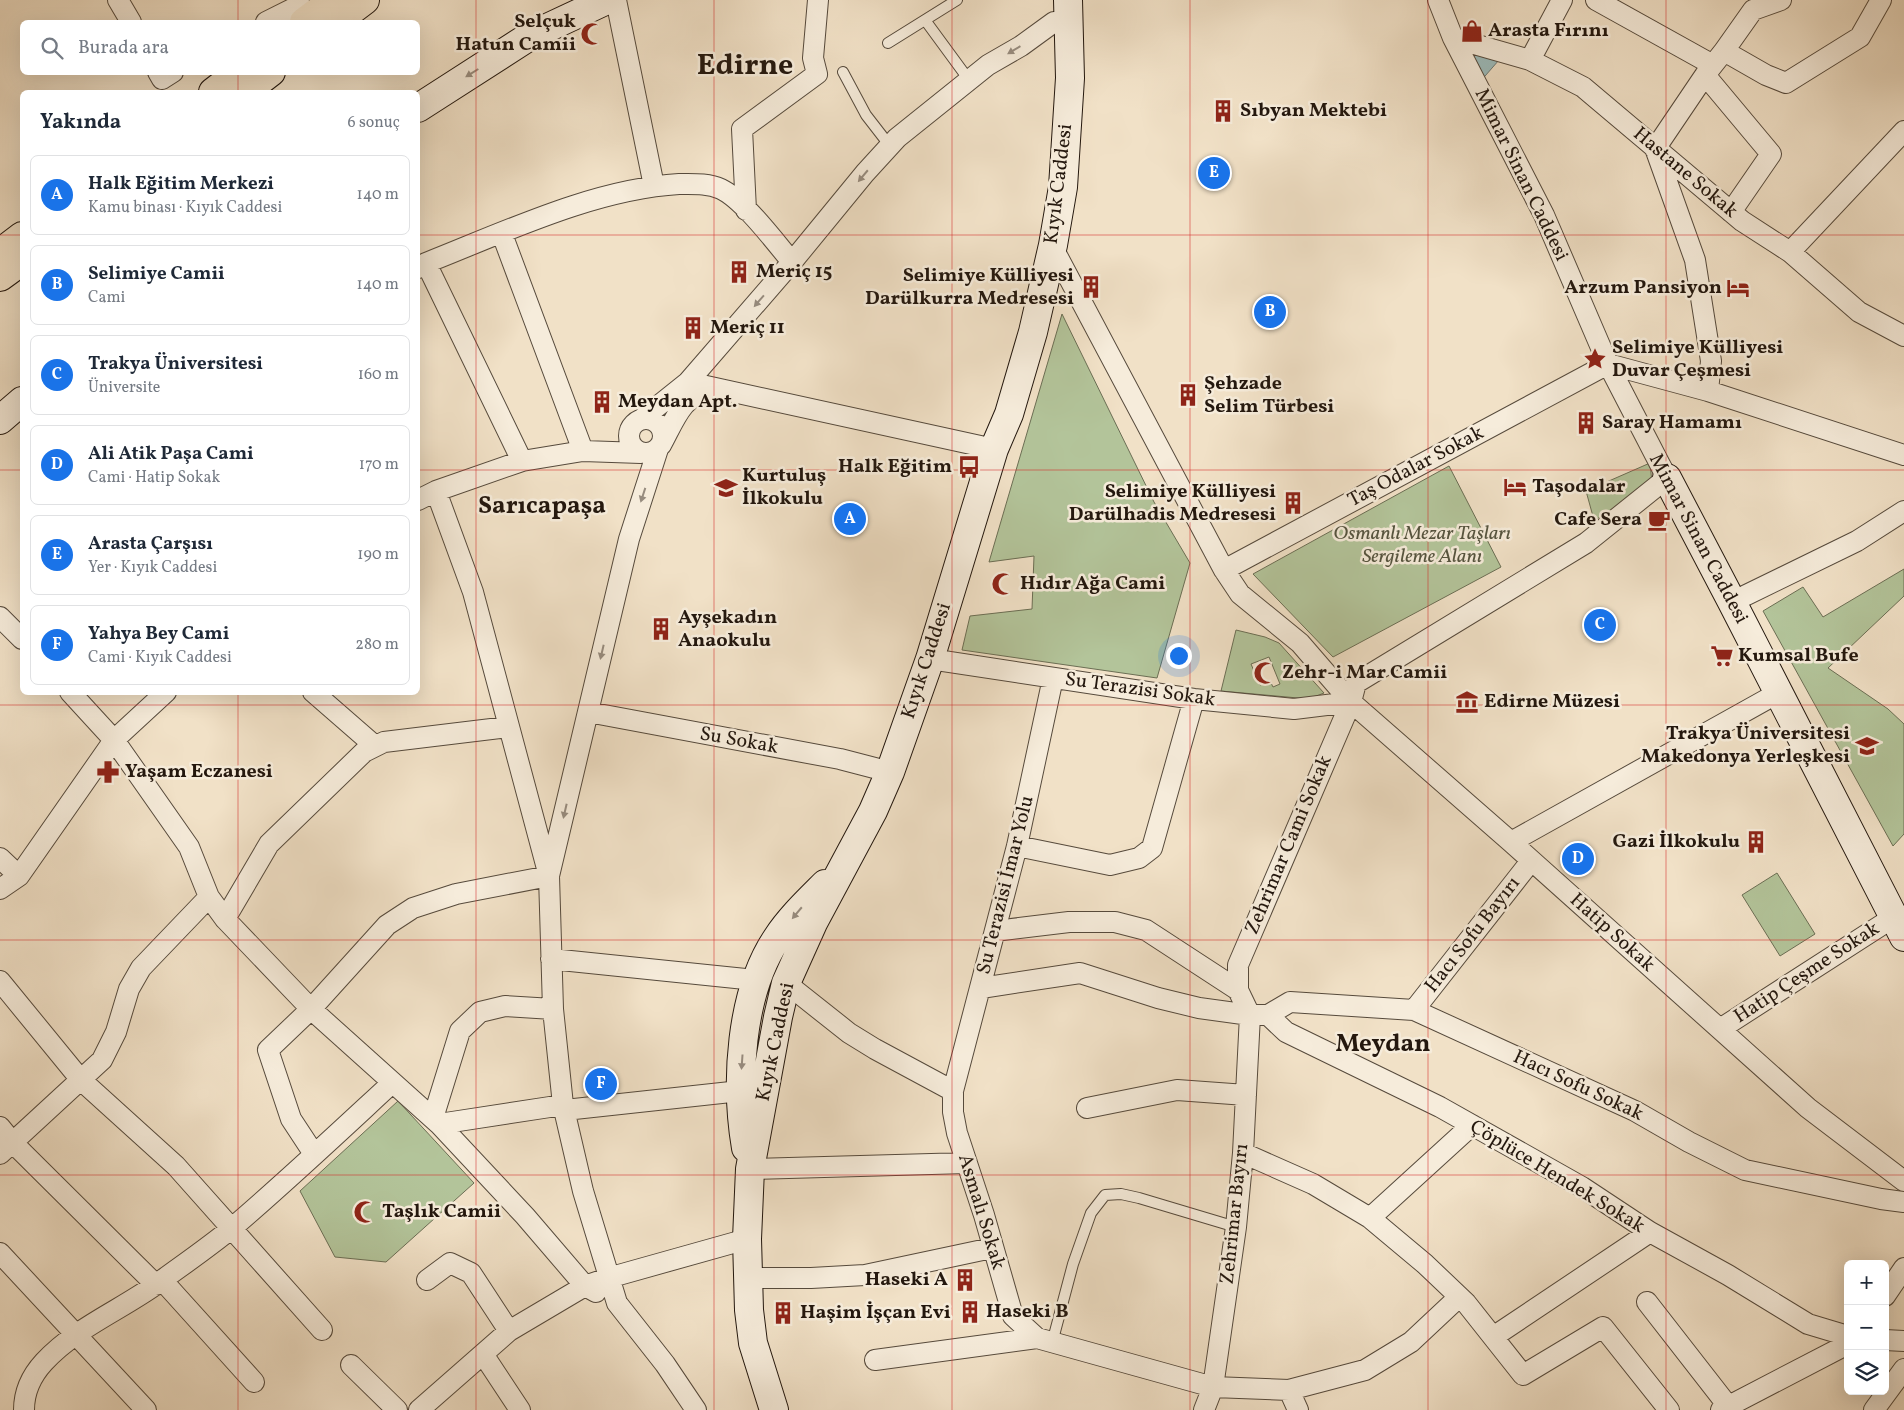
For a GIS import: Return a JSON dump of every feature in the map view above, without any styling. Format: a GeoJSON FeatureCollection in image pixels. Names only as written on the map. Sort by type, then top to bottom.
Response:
{"type":"FeatureCollection","features":[{"type":"Feature","properties":{"kind":"main road"},"geometry":{"type":"LineString","coordinates":[[302,14],[333,0]]}},
{"type":"Feature","properties":{"kind":"main road"},"geometry":{"type":"LineString","coordinates":[[339,20],[365,0]]}},
{"type":"Feature","properties":{"kind":"main road"},"geometry":{"type":"LineString","coordinates":[[420,107],[530,36],[607,0]]}},
{"type":"Feature","properties":{"kind":"main road","name":"Kıyık Caddesi"},"geometry":{"type":"LineString","coordinates":[[774,1410],[753,1343],[747,1278],[747,1239],[750,1169],[778,1017],[786,983],[813,923],[873,811],[890,772],[930,659],[994,449],[1009,414],[1033,332],[1053,248],[1063,187],[1070,78],[1061,10]]}},
{"type":"Feature","properties":{"kind":"main road","name":"Kıyık Caddesi"},"geometry":{"type":"LineString","coordinates":[[994,449],[994,427],[1035,270],[1046,219],[1052,174],[1056,73],[1061,10]]}},
{"type":"Feature","properties":{"kind":"main road"},"geometry":{"type":"LineString","coordinates":[[216,90],[235,75]]}},
{"type":"Feature","properties":{"kind":"main road"},"geometry":{"type":"LineString","coordinates":[[248,90],[267,75]]}},
{"type":"Feature","properties":{"kind":"main road"},"geometry":{"type":"LineString","coordinates":[[0,253],[20,238]]}},
{"type":"Feature","properties":{"kind":"main road"},"geometry":{"type":"LineString","coordinates":[[0,277],[20,262]]}},
{"type":"Feature","properties":{"kind":"main road"},"geometry":{"type":"LineString","coordinates":[[0,420],[20,403]]}},
{"type":"Feature","properties":{"kind":"main road","name":"Mimar Sinan Caddesi"},"geometry":{"type":"LineString","coordinates":[[1666,478],[1899,927]]}},
{"type":"Feature","properties":{"kind":"main road","name":"Kıyık Caddesi"},"geometry":{"type":"LineString","coordinates":[[750,1169],[743,1127],[740,1091],[743,1041],[755,980],[776,938],[800,909],[843,866]]}},
{"type":"Feature","properties":{"kind":"street"},"geometry":{"type":"LineString","coordinates":[[118,0],[130,20]]}},
{"type":"Feature","properties":{"kind":"street"},"geometry":{"type":"LineString","coordinates":[[616,0],[654,186]]}},
{"type":"Feature","properties":{"kind":"street"},"geometry":{"type":"LineString","coordinates":[[746,210],[742,129],[817,74],[813,58],[818,0]]}},
{"type":"Feature","properties":{"kind":"street","name":"Mimar Sinan Caddesi"},"geometry":{"type":"LineString","coordinates":[[1438,0],[1453,38],[1544,215],[1608,364],[1666,478]]}},
{"type":"Feature","properties":{"kind":"street"},"geometry":{"type":"LineString","coordinates":[[1530,60],[1562,0]]}},
{"type":"Feature","properties":{"kind":"street"},"geometry":{"type":"LineString","coordinates":[[1596,0],[1714,64],[1766,76],[1786,83],[1860,37],[1881,0]]}},
{"type":"Feature","properties":{"kind":"street"},"geometry":{"type":"LineString","coordinates":[[1708,391],[1711,361],[1695,260],[1655,149],[1753,10],[1781,0]]}},
{"type":"Feature","properties":{"kind":"street"},"geometry":{"type":"LineString","coordinates":[[653,449],[636,450],[629,441],[630,429],[688,382],[890,146],[968,80],[988,65],[1020,46],[1061,10]]}},
{"type":"Feature","properties":{"kind":"street"},"geometry":{"type":"LineString","coordinates":[[275,20],[302,14]]}},
{"type":"Feature","properties":{"kind":"street","name":"Hastane Sokak"},"geometry":{"type":"LineString","coordinates":[[1453,38],[1530,60],[1583,86],[1731,212],[1790,252],[1859,312],[1904,336]]}},
{"type":"Feature","properties":{"kind":"street"},"geometry":{"type":"LineString","coordinates":[[1714,64],[1771,154],[1731,212]]}},
{"type":"Feature","properties":{"kind":"street"},"geometry":{"type":"LineString","coordinates":[[1790,252],[1904,131]]}},
{"type":"Feature","properties":{"kind":"street"},"geometry":{"type":"LineString","coordinates":[[522,461],[422,266],[600,198],[654,186],[703,184],[720,188],[728,194],[746,210],[792,262]]}},
{"type":"Feature","properties":{"kind":"street"},"geometry":{"type":"LineString","coordinates":[[502,234],[583,450]]}},
{"type":"Feature","properties":{"kind":"street","name":"Hatip Sokak"},"geometry":{"type":"LineString","coordinates":[[1053,248],[1224,570],[1240,594],[1300,643],[1351,702],[1511,842],[1808,1108],[1904,1180]]}},
{"type":"Feature","properties":{"kind":"street"},"geometry":{"type":"LineString","coordinates":[[1608,364],[1708,391],[1904,455]]}},
{"type":"Feature","properties":{"kind":"street","name":"Taş Odalar Sokak"},"geometry":{"type":"LineString","coordinates":[[1224,570],[1608,364]]}},
{"type":"Feature","properties":{"kind":"street"},"geometry":{"type":"LineString","coordinates":[[688,382],[994,449]]}},
{"type":"Feature","properties":{"kind":"street"},"geometry":{"type":"LineString","coordinates":[[549,876],[629,538],[653,449],[692,396],[702,392],[720,390]]}},
{"type":"Feature","properties":{"kind":"street"},"geometry":{"type":"LineString","coordinates":[[583,450],[638,421],[654,420],[658,423],[664,434],[653,449]]}},
{"type":"Feature","properties":{"kind":"street"},"geometry":{"type":"LineString","coordinates":[[653,449],[583,450],[522,461],[424,493],[473,592],[549,876],[554,1008],[564,1107],[583,1191],[608,1278],[617,1303],[665,1364],[696,1410]]}},
{"type":"Feature","properties":{"kind":"street","name":"Zehrimar Cami Sokak"},"geometry":{"type":"LineString","coordinates":[[1238,990],[1238,965],[1351,702],[1356,683],[1586,543],[1666,478]]}},
{"type":"Feature","properties":{"kind":"street"},"geometry":{"type":"LineString","coordinates":[[1732,602],[1857,541],[1904,511]]}},
{"type":"Feature","properties":{"kind":"street"},"geometry":{"type":"LineString","coordinates":[[0,617],[20,637]]}},
{"type":"Feature","properties":{"kind":"street","name":"Su Terazisi Sokak"},"geometry":{"type":"LineString","coordinates":[[930,659],[1194,699],[1294,709],[1351,702]]}},
{"type":"Feature","properties":{"kind":"street","name":"Su Terazisi İmar Yolu"},"geometry":{"type":"LineString","coordinates":[[953,1091],[1017,846],[1053,678]]}},
{"type":"Feature","properties":{"kind":"street"},"geometry":{"type":"LineString","coordinates":[[1511,842],[1778,693]]}},
{"type":"Feature","properties":{"kind":"street"},"geometry":{"type":"LineString","coordinates":[[73,695],[114,740],[189,847],[209,897],[225,920],[311,1009],[436,1121],[525,1216],[585,1286],[617,1303]]}},
{"type":"Feature","properties":{"kind":"street"},"geometry":{"type":"LineString","coordinates":[[0,890],[19,876],[114,740],[163,695]]}},
{"type":"Feature","properties":{"kind":"street"},"geometry":{"type":"LineString","coordinates":[[316,695],[375,746]]}},
{"type":"Feature","properties":{"kind":"street"},"geometry":{"type":"LineString","coordinates":[[1017,846],[1110,865],[1139,858],[1152,848],[1194,699]]}},
{"type":"Feature","properties":{"kind":"street","name":"Su Sokak"},"geometry":{"type":"LineString","coordinates":[[588,712],[840,759],[890,772]]}},
{"type":"Feature","properties":{"kind":"street"},"geometry":{"type":"LineString","coordinates":[[225,920],[269,844],[364,752],[384,742],[508,727]]}},
{"type":"Feature","properties":{"kind":"street"},"geometry":{"type":"LineString","coordinates":[[0,858],[19,876]]}},
{"type":"Feature","properties":{"kind":"street","name":"Hacı Sofu Bayırı"},"geometry":{"type":"LineString","coordinates":[[1414,1010],[1531,861]]}},
{"type":"Feature","properties":{"kind":"street"},"geometry":{"type":"LineString","coordinates":[[314,1154],[291,1119],[268,1050],[311,1009],[387,925],[413,908],[456,894],[549,876]]}},
{"type":"Feature","properties":{"kind":"street"},"geometry":{"type":"LineString","coordinates":[[209,897],[141,968],[129,989],[116,1032],[102,1060],[81,1080],[4,1141],[159,1283],[254,1382]]}},
{"type":"Feature","properties":{"kind":"street"},"geometry":{"type":"LineString","coordinates":[[995,931],[1069,922],[1116,922],[1146,930],[1238,990],[1259,1015]]}},
{"type":"Feature","properties":{"kind":"street","name":"Hatip Çeşme Sokak"},"geometry":{"type":"LineString","coordinates":[[1720,1029],[1899,927]]}},
{"type":"Feature","properties":{"kind":"street"},"geometry":{"type":"LineString","coordinates":[[551,959],[755,980]]}},
{"type":"Feature","properties":{"kind":"street"},"geometry":{"type":"LineString","coordinates":[[981,988],[1080,973],[1158,998],[1206,1009],[1259,1015]]}},
{"type":"Feature","properties":{"kind":"street"},"geometry":{"type":"LineString","coordinates":[[0,981],[81,1080],[176,1166],[322,1330]]}},
{"type":"Feature","properties":{"kind":"street"},"geometry":{"type":"LineString","coordinates":[[786,983],[849,1033],[953,1091]]}},
{"type":"Feature","properties":{"kind":"street","name":"Hacı Sofu Sokak"},"geometry":{"type":"LineString","coordinates":[[1259,1015],[1290,1002],[1414,1010],[1635,1111],[1689,1142],[1745,1170],[1881,1199],[1904,1202]]}},
{"type":"Feature","properties":{"kind":"street"},"geometry":{"type":"LineString","coordinates":[[436,1121],[460,1031],[480,1012],[505,1006],[554,1008]]}},
{"type":"Feature","properties":{"kind":"street","name":"Zehrimar Bayırı"},"geometry":{"type":"LineString","coordinates":[[1204,1410],[1213,1387],[1236,1227],[1246,1095],[1259,1015]]}},
{"type":"Feature","properties":{"kind":"street","name":"Çöplüce Hendek Sokak"},"geometry":{"type":"LineString","coordinates":[[1259,1015],[1286,1032],[1440,1107],[1472,1125],[1582,1188],[1650,1232],[1728,1275],[1808,1324],[1844,1335]]}},
{"type":"Feature","properties":{"kind":"street"},"geometry":{"type":"LineString","coordinates":[[24,1410],[28,1388],[34,1375],[44,1362],[77,1334],[135,1300],[231,1228],[392,1083]]}},
{"type":"Feature","properties":{"kind":"street"},"geometry":{"type":"LineString","coordinates":[[1087,1108],[1177,1090],[1246,1095]]}},
{"type":"Feature","properties":{"kind":"street"},"geometry":{"type":"LineString","coordinates":[[436,1121],[740,1091]]}},
{"type":"Feature","properties":{"kind":"street","name":"Asmalı Sokak"},"geometry":{"type":"LineString","coordinates":[[953,1091],[953,1112],[957,1133],[984,1215],[1013,1316],[1044,1340],[1213,1387],[1289,1390],[1365,1370],[1411,1342],[1460,1297]]}},
{"type":"Feature","properties":{"kind":"street"},"geometry":{"type":"LineString","coordinates":[[1370,1218],[1472,1125]]}},
{"type":"Feature","properties":{"kind":"street"},"geometry":{"type":"LineString","coordinates":[[1243,1153],[1312,1184],[1370,1218],[1425,1264],[1460,1297],[1523,1375],[1603,1327],[1669,1410]]}},
{"type":"Feature","properties":{"kind":"street"},"geometry":{"type":"LineString","coordinates":[[750,1169],[967,1163]]}},
{"type":"Feature","properties":{"kind":"street"},"geometry":{"type":"LineString","coordinates":[[1493,1336],[1650,1232]]}},
{"type":"Feature","properties":{"kind":"street"},"geometry":{"type":"LineString","coordinates":[[422,1409],[509,1331],[585,1286],[747,1239]]}},
{"type":"Feature","properties":{"kind":"street"},"geometry":{"type":"LineString","coordinates":[[747,1278],[811,1278],[866,1275],[992,1248]]}},
{"type":"Feature","properties":{"kind":"street"},"geometry":{"type":"LineString","coordinates":[[0,1253],[146,1410]]}},
{"type":"Feature","properties":{"kind":"street"},"geometry":{"type":"LineString","coordinates":[[427,1280],[450,1263],[471,1273],[509,1331]]}},
{"type":"Feature","properties":{"kind":"street"},"geometry":{"type":"LineString","coordinates":[[1889,1290],[1904,1268]]}},
{"type":"Feature","properties":{"kind":"street"},"geometry":{"type":"LineString","coordinates":[[1647,1302],[1725,1408],[1844,1346]]}},
{"type":"Feature","properties":{"kind":"street"},"geometry":{"type":"LineString","coordinates":[[875,1360],[1044,1340]]}},
{"type":"Feature","properties":{"kind":"street"},"geometry":{"type":"LineString","coordinates":[[1889,1340],[1904,1341]]}},
{"type":"Feature","properties":{"kind":"street"},"geometry":{"type":"LineString","coordinates":[[484,1354],[520,1410]]}},
{"type":"Feature","properties":{"kind":"street"},"geometry":{"type":"LineString","coordinates":[[351,1365],[396,1410]]}},
{"type":"Feature","properties":{"kind":"street"},"geometry":{"type":"LineString","coordinates":[[1876,1409],[1904,1369]]}},
{"type":"Feature","properties":{"kind":"street"},"geometry":{"type":"LineString","coordinates":[[1289,1390],[1298,1410]]}},
{"type":"Feature","properties":{"kind":"lane"},"geometry":{"type":"LineString","coordinates":[[888,43],[957,0]]}},
{"type":"Feature","properties":{"kind":"lane"},"geometry":{"type":"LineString","coordinates":[[926,20],[968,80]]}},
{"type":"Feature","properties":{"kind":"lane"},"geometry":{"type":"LineString","coordinates":[[843,72],[866,115],[890,146]]}},
{"type":"Feature","properties":{"kind":"lane"},"geometry":{"type":"LineString","coordinates":[[1044,1340],[1061,1314],[1073,1264],[1091,1213],[1105,1195],[1121,1194],[1139,1198],[1236,1227]]}},
{"type":"Feature","properties":{"kind":"green space"},"geometry":{"type":"Polygon","coordinates":[[[1062,314],[1154,502],[1190,563],[1157,678],[962,650],[970,616],[1032,609],[1034,556],[989,562],[1062,314]]]}},
{"type":"Feature","properties":{"kind":"green space"},"geometry":{"type":"Polygon","coordinates":[[[1650,463],[1653,493],[1594,520],[1586,491],[1650,463]]]}},
{"type":"Feature","properties":{"kind":"green space","name":"Osmanlı Mezar Taşları Sergileme Alanı"},"geometry":{"type":"Polygon","coordinates":[[[1449,466],[1501,567],[1333,657],[1253,574],[1449,466]]]}},
{"type":"Feature","properties":{"kind":"green space"},"geometry":{"type":"Polygon","coordinates":[[[1904,569],[1904,596],[1828,668],[1888,709],[1904,724],[1904,834],[1893,846],[1763,611],[1803,587],[1823,617],[1904,569]]]}},
{"type":"Feature","properties":{"kind":"green space"},"geometry":{"type":"Polygon","coordinates":[[[1236,630],[1265,637],[1279,643],[1324,693],[1309,699],[1221,691],[1236,630]],[[1269,657],[1251,664],[1260,685],[1270,681],[1273,687],[1280,684],[1269,657]]]}},
{"type":"Feature","properties":{"kind":"green space"},"geometry":{"type":"Polygon","coordinates":[[[1777,873],[1815,934],[1780,956],[1742,895],[1777,873]]]}},
{"type":"Feature","properties":{"kind":"green space"},"geometry":{"type":"Polygon","coordinates":[[[398,1101],[474,1183],[386,1262],[335,1257],[300,1191],[398,1101]]]}},
{"type":"Feature","properties":{"kind":"water"},"geometry":{"type":"Polygon","coordinates":[[[1477,49],[1499,60],[1479,83],[1467,59],[1477,49]]]}},
{"type":"Feature","properties":{"kind":"place","name":"Arasta Fırını"},"geometry":{"type":"Point","coordinates":[1472,31]}},
{"type":"Feature","properties":{"kind":"place","name":"Selçuk Hatun Camii"},"geometry":{"type":"Point","coordinates":[592,34]}},
{"type":"Feature","properties":{"kind":"place","name":"Sıbyan Mektebi"},"geometry":{"type":"Point","coordinates":[1223,111]}},
{"type":"Feature","properties":{"kind":"place","name":"Arasta Çarşısı"},"geometry":{"type":"Point","coordinates":[1214,173]}},
{"type":"Feature","properties":{"kind":"place","name":"Meriç 15"},"geometry":{"type":"Point","coordinates":[739,272]}},
{"type":"Feature","properties":{"kind":"place","name":"Selimiye Külliyesi Darülkurra Medresesi"},"geometry":{"type":"Point","coordinates":[1091,287]}},
{"type":"Feature","properties":{"kind":"place","name":"Arzum Pansiyon"},"geometry":{"type":"Point","coordinates":[1738,288]}},
{"type":"Feature","properties":{"kind":"place","name":"Selimiye Camii"},"geometry":{"type":"Point","coordinates":[1270,312]}},
{"type":"Feature","properties":{"kind":"place","name":"Meriç 11"},"geometry":{"type":"Point","coordinates":[693,328]}},
{"type":"Feature","properties":{"kind":"place","name":"Selimiye Külliyesi Duvar Çeşmesi"},"geometry":{"type":"Point","coordinates":[1595,359]}},
{"type":"Feature","properties":{"kind":"place","name":"Şehzade Selim Türbesi"},"geometry":{"type":"Point","coordinates":[1188,395]}},
{"type":"Feature","properties":{"kind":"place","name":"Meydan Apt."},"geometry":{"type":"Point","coordinates":[602,402]}},
{"type":"Feature","properties":{"kind":"place","name":"Saray Hamamı"},"geometry":{"type":"Point","coordinates":[1586,423]}},
{"type":"Feature","properties":{"kind":"place","name":"Halk Eğitim"},"geometry":{"type":"Point","coordinates":[969,467]}},
{"type":"Feature","properties":{"kind":"place","name":"Taşodalar"},"geometry":{"type":"Point","coordinates":[1515,487]}},
{"type":"Feature","properties":{"kind":"place","name":"Kurtuluş İlkokulu"},"geometry":{"type":"Point","coordinates":[726,488]}},
{"type":"Feature","properties":{"kind":"place","name":"Selimiye Külliyesi Darülhadis Medresesi"},"geometry":{"type":"Point","coordinates":[1293,503]}},
{"type":"Feature","properties":{"kind":"place","name":"Halk Eğitim Merkezi"},"geometry":{"type":"Point","coordinates":[850,519]}},
{"type":"Feature","properties":{"kind":"place","name":"Cafe Sera"},"geometry":{"type":"Point","coordinates":[1659,520]}},
{"type":"Feature","properties":{"kind":"place","name":"Hıdır Ağa Cami"},"geometry":{"type":"Point","coordinates":[1003,584]}},
{"type":"Feature","properties":{"kind":"place","name":"Trakya Üniversitesi"},"geometry":{"type":"Point","coordinates":[1600,625]}},
{"type":"Feature","properties":{"kind":"place","name":"Ayşekadın Anaokulu"},"geometry":{"type":"Point","coordinates":[661,629]}},
{"type":"Feature","properties":{"kind":"place","name":"Kumsal Bufe"},"geometry":{"type":"Point","coordinates":[1722,656]}},
{"type":"Feature","properties":{"kind":"place","name":"Zehr-i Mar Camii"},"geometry":{"type":"Point","coordinates":[1265,673]}},
{"type":"Feature","properties":{"kind":"place","name":"Edirne Müzesi"},"geometry":{"type":"Point","coordinates":[1467,702]}},
{"type":"Feature","properties":{"kind":"place","name":"Trakya Üniversitesi Makedonya Yerleşkesi"},"geometry":{"type":"Point","coordinates":[1867,746]}},
{"type":"Feature","properties":{"kind":"place","name":"Yaşam Eczanesi"},"geometry":{"type":"Point","coordinates":[108,772]}},
{"type":"Feature","properties":{"kind":"place","name":"Gazi İlkokulu"},"geometry":{"type":"Point","coordinates":[1756,842]}},
{"type":"Feature","properties":{"kind":"place","name":"Ali Atik Paşa Cami"},"geometry":{"type":"Point","coordinates":[1578,859]}},
{"type":"Feature","properties":{"kind":"place","name":"Yahya Bey Cami"},"geometry":{"type":"Point","coordinates":[601,1084]}},
{"type":"Feature","properties":{"kind":"place","name":"Taşlık Camii"},"geometry":{"type":"Point","coordinates":[365,1212]}},
{"type":"Feature","properties":{"kind":"place","name":"Haseki A"},"geometry":{"type":"Point","coordinates":[965,1280]}},
{"type":"Feature","properties":{"kind":"place","name":"Haseki B"},"geometry":{"type":"Point","coordinates":[970,1312]}},
{"type":"Feature","properties":{"kind":"place","name":"Haşim İşçan Evi"},"geometry":{"type":"Point","coordinates":[783,1313]}},
{"type":"Feature","properties":{"kind":"district","name":"Edirne"},"geometry":{"type":"Point","coordinates":[745,66]}},
{"type":"Feature","properties":{"kind":"district","name":"Sarıcapaşa"},"geometry":{"type":"Point","coordinates":[542,506]}},
{"type":"Feature","properties":{"kind":"district","name":"Meydan"},"geometry":{"type":"Point","coordinates":[1383,1044]}}]}
